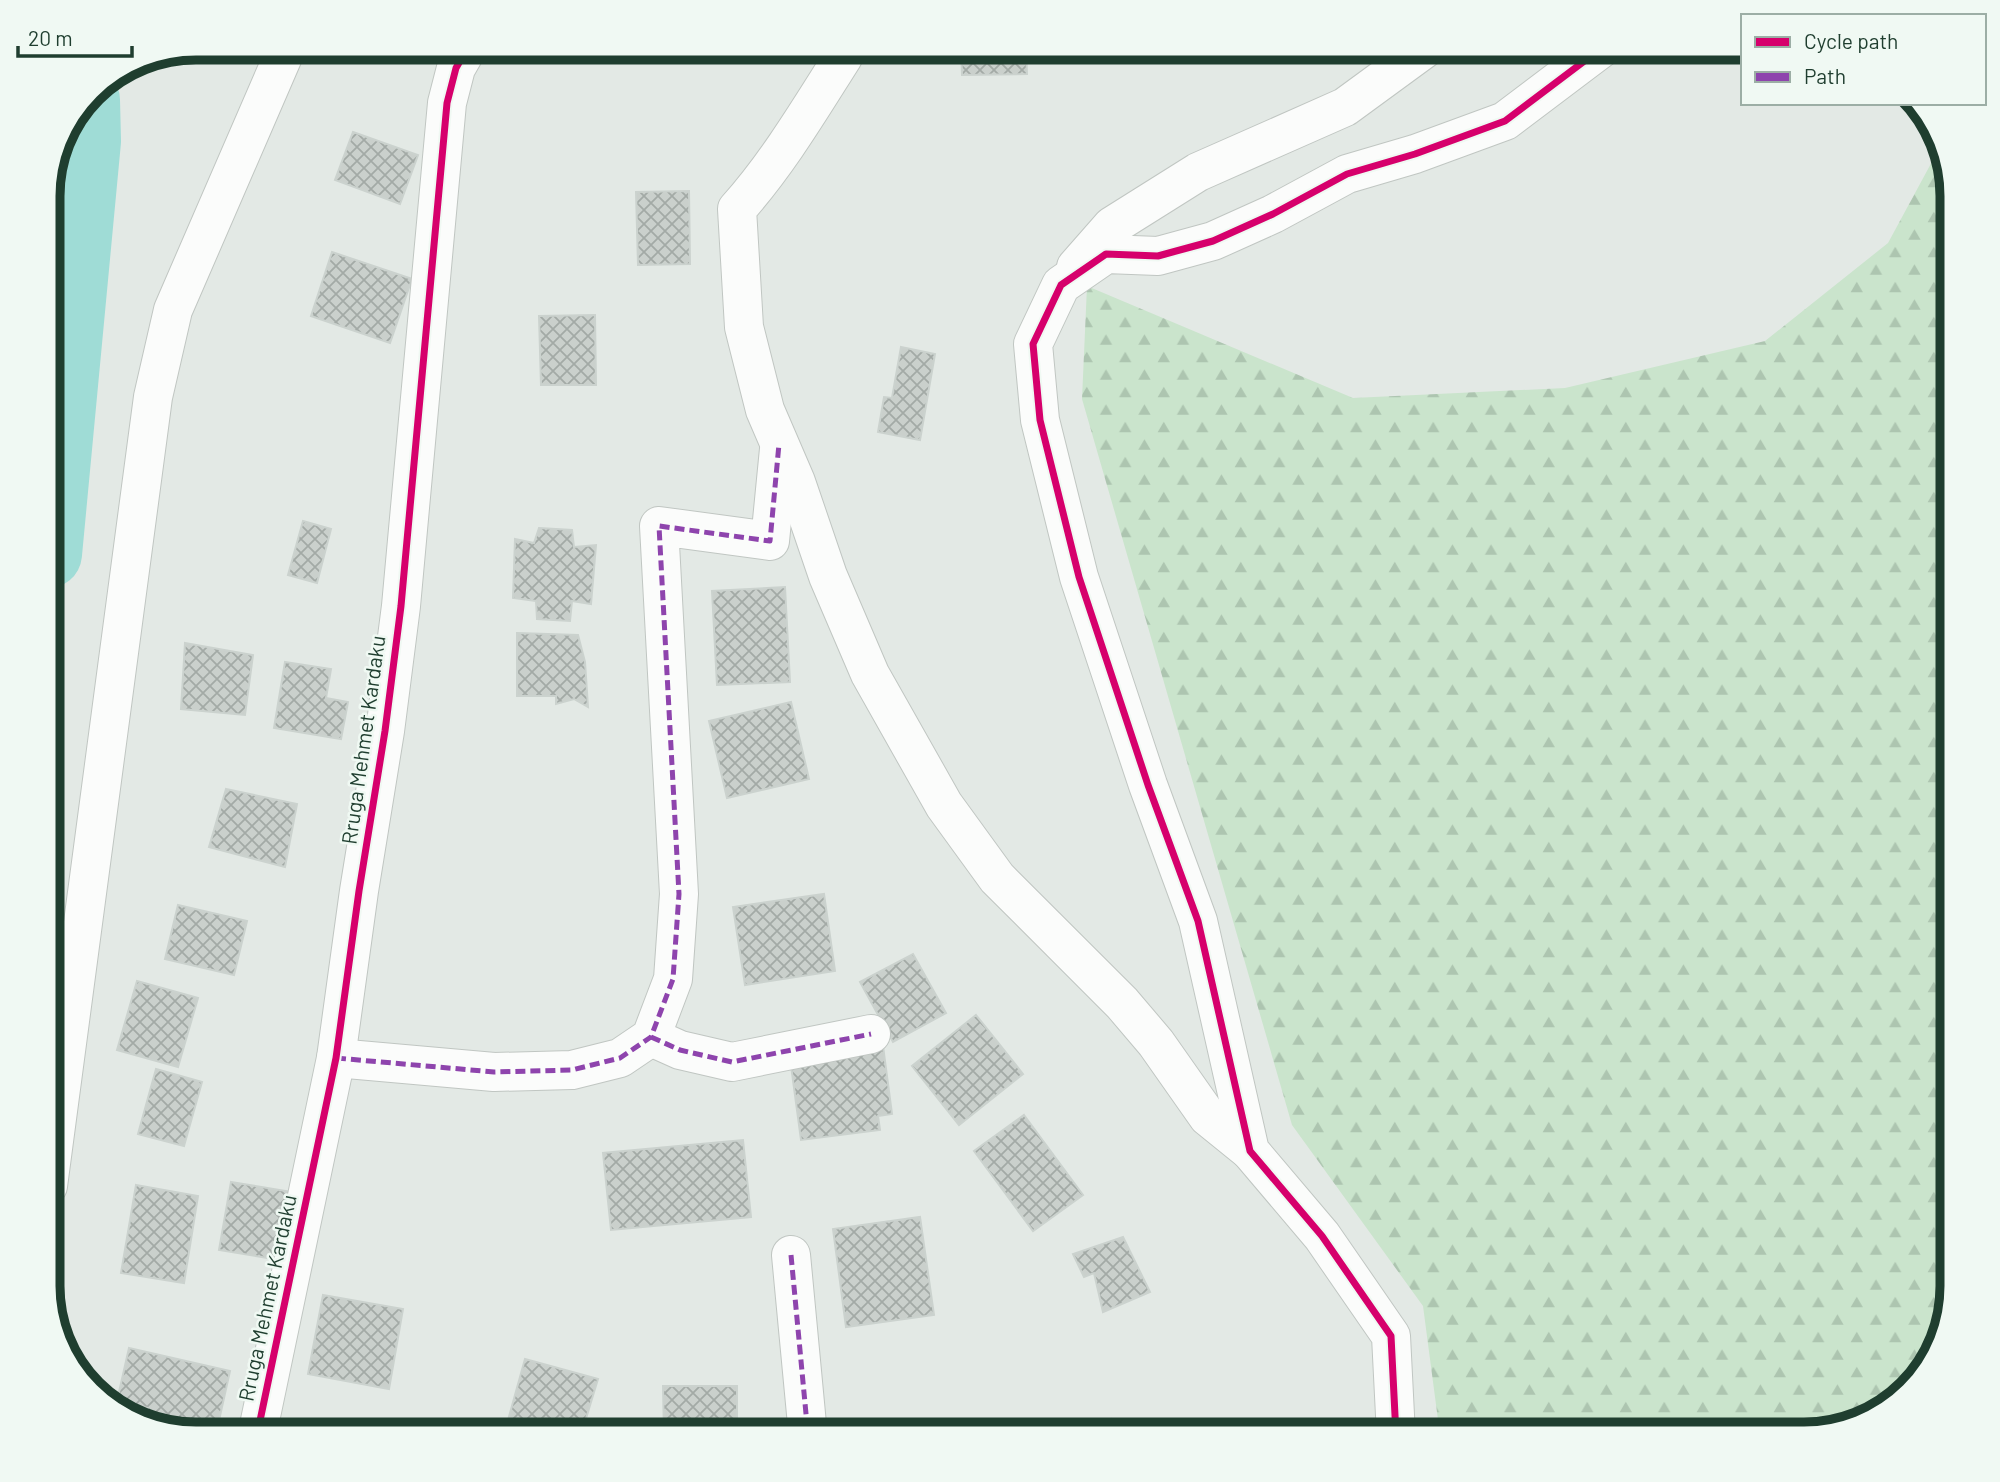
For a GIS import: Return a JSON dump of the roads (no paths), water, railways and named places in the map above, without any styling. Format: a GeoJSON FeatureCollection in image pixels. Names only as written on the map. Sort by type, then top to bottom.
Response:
{"type":"FeatureCollection","features":[{"type":"Feature","properties":{"kind":"street"},"geometry":{"type":"LineString","coordinates":[[60,1096],[153,397],[173,310],[281,60]]}},
{"type":"Feature","properties":{"kind":"street","name":"Rruga Mehmet Kardaku"},"geometry":{"type":"LineString","coordinates":[[260,1422],[336,1058],[401,606],[447,103],[461,60]]}},
{"type":"Feature","properties":{"kind":"street"},"geometry":{"type":"LineString","coordinates":[[841,60],[757,187],[737,209],[744,327],[765,410],[828,576],[870,674],[944,805],[997,878],[1122,1003],[1156,1043],[1208,1117],[1250,1151],[1322,1236],[1391,1336],[1395,1422]]}},
{"type":"Feature","properties":{"kind":"street"},"geometry":{"type":"LineString","coordinates":[[1250,1151],[1198,921],[1148,785],[1079,577],[1040,421],[1033,344],[1061,285],[1112,226],[1198,172],[1345,107],[1409,60]]}},
{"type":"Feature","properties":{"kind":"street"},"geometry":{"type":"LineString","coordinates":[[1061,285],[1106,254],[1158,256],[1213,241],[1273,214],[1347,174],[1415,154],[1505,121],[1586,60]]}},
{"type":"Feature","properties":{"kind":"street"},"geometry":{"type":"LineString","coordinates":[[336,1058],[494,1072],[572,1070],[620,1058],[651,1037],[673,979],[678,894],[659,526],[770,541],[779,444]]}},
{"type":"Feature","properties":{"kind":"street"},"geometry":{"type":"LineString","coordinates":[[651,1037],[680,1050],[732,1062],[871,1034]]}},
{"type":"Feature","properties":{"kind":"street"},"geometry":{"type":"LineString","coordinates":[[791,1255],[807,1422]]}},
{"type":"Feature","properties":{"kind":"waterway"},"geometry":{"type":"LineString","coordinates":[[60,427],[87,141],[86,114]]}}]}
